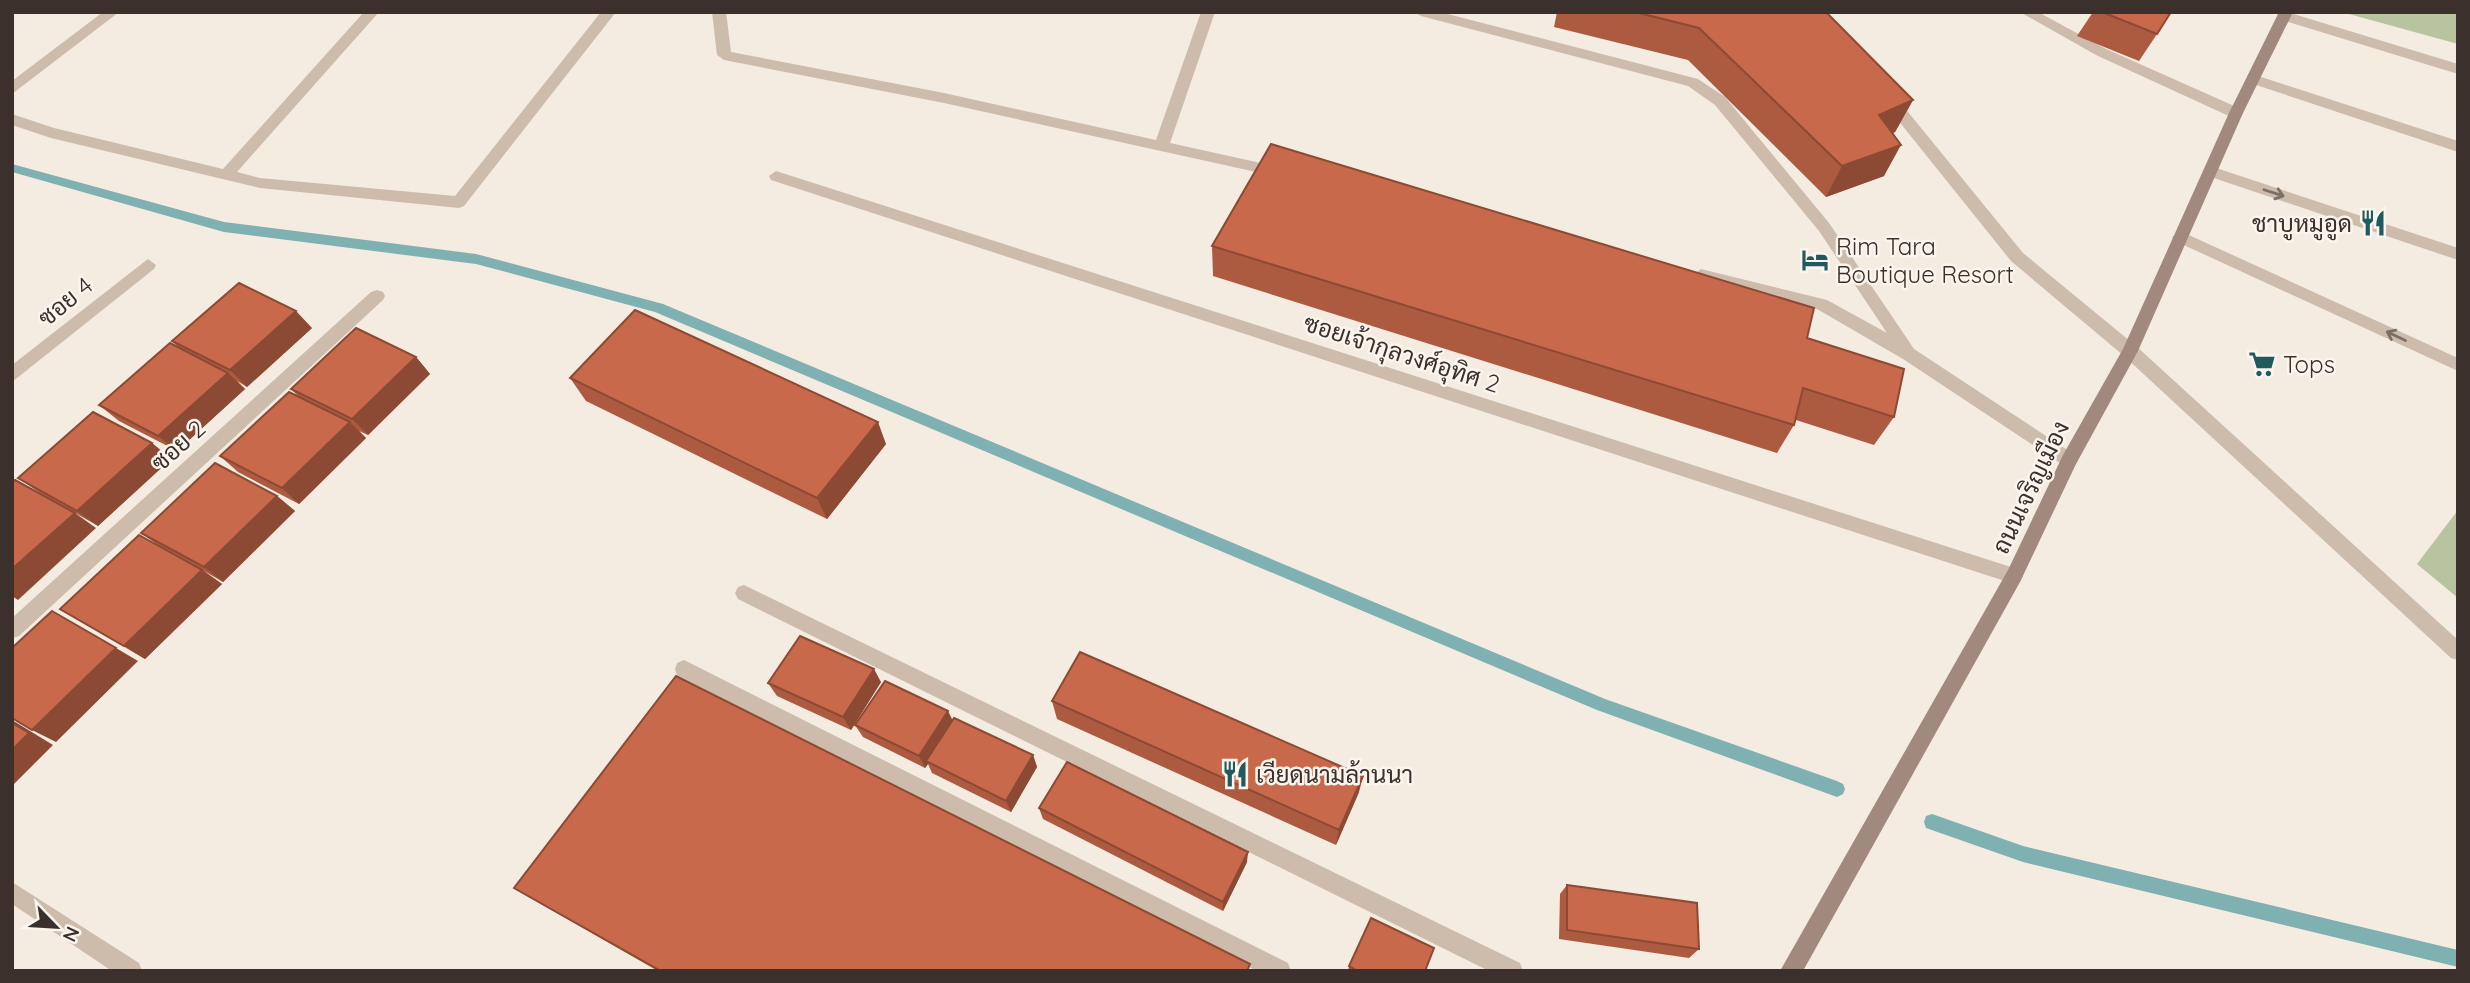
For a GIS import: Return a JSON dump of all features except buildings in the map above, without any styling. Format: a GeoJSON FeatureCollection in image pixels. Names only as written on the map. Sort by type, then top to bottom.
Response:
{"type":"FeatureCollection","features":[{"type":"Feature","properties":{"kind":"main road","name":"ถนนเจริญเมือง"},"geometry":{"type":"LineString","coordinates":[[1791,971],[2014,576],[2069,460],[2130,351],[2236,113],[2285,14]]}},
{"type":"Feature","properties":{"kind":"street"},"geometry":{"type":"LineString","coordinates":[[12,89],[113,12]]}},
{"type":"Feature","properties":{"kind":"street"},"geometry":{"type":"LineString","coordinates":[[226,175],[372,12]]}},
{"type":"Feature","properties":{"kind":"street"},"geometry":{"type":"LineString","coordinates":[[12,119],[51,133],[260,183],[459,202],[609,12]]}},
{"type":"Feature","properties":{"kind":"street"},"geometry":{"type":"LineString","coordinates":[[719,12],[724,55],[1162,144],[1297,177]]}},
{"type":"Feature","properties":{"kind":"street"},"geometry":{"type":"LineString","coordinates":[[1162,144],[1208,12]]}},
{"type":"Feature","properties":{"kind":"street"},"geometry":{"type":"LineString","coordinates":[[1421,12],[1693,82],[1720,102],[1824,227],[1909,354]]}},
{"type":"Feature","properties":{"kind":"street"},"geometry":{"type":"LineString","coordinates":[[2027,12],[2101,52],[2236,113]]}},
{"type":"Feature","properties":{"kind":"street"},"geometry":{"type":"LineString","coordinates":[[2285,14],[2458,69]]}},
{"type":"Feature","properties":{"kind":"street"},"geometry":{"type":"LineString","coordinates":[[2252,79],[2458,146]]}},
{"type":"Feature","properties":{"kind":"street"},"geometry":{"type":"LineString","coordinates":[[1880,87],[2017,257],[2130,351],[2458,652]]}},
{"type":"Feature","properties":{"kind":"street"},"geometry":{"type":"LineString","coordinates":[[2210,172],[2458,254]]}},
{"type":"Feature","properties":{"kind":"street","name":"ซอยเจ้ากุลวงศ์อุทิศ 2"},"geometry":{"type":"LineString","coordinates":[[776,176],[2014,576]]}},
{"type":"Feature","properties":{"kind":"street"},"geometry":{"type":"LineString","coordinates":[[2180,237],[2458,365]]}},
{"type":"Feature","properties":{"kind":"street","name":"ซอย 4"},"geometry":{"type":"LineString","coordinates":[[12,375],[148,265]]}},
{"type":"Feature","properties":{"kind":"street"},"geometry":{"type":"LineString","coordinates":[[1686,271],[1821,304],[1909,354],[2069,460]]}},
{"type":"Feature","properties":{"kind":"street","name":"ซอย 2"},"geometry":{"type":"LineString","coordinates":[[12,630],[377,296]]}},
{"type":"Feature","properties":{"kind":"street"},"geometry":{"type":"LineString","coordinates":[[744,593],[1512,971]]}},
{"type":"Feature","properties":{"kind":"street"},"geometry":{"type":"LineString","coordinates":[[684,669],[1280,971]]}},
{"type":"Feature","properties":{"kind":"street"},"geometry":{"type":"LineString","coordinates":[[12,892],[131,971]]}},
{"type":"Feature","properties":{"kind":"green space"},"geometry":{"type":"Polygon","coordinates":[[[2458,12],[2458,44],[2349,14],[2458,12]]]}},
{"type":"Feature","properties":{"kind":"green space"},"geometry":{"type":"Polygon","coordinates":[[[2458,510],[2458,598],[2417,564],[2458,510]]]}},
{"type":"Feature","properties":{"kind":"waterway"},"geometry":{"type":"LineString","coordinates":[[12,168],[224,227],[476,259],[658,308],[1602,705],[1837,789]]}},
{"type":"Feature","properties":{"kind":"waterway"},"geometry":{"type":"LineString","coordinates":[[1932,822],[2023,854],[2458,959]]}},
{"type":"Feature","properties":{"kind":"place","name":"ชาบูหมูอูด"},"geometry":{"type":"Point","coordinates":[2373,223]}},
{"type":"Feature","properties":{"kind":"place","name":"Rim Tara Boutique Resort"},"geometry":{"type":"Point","coordinates":[1815,260]}},
{"type":"Feature","properties":{"kind":"place","name":"Tops"},"geometry":{"type":"Point","coordinates":[2262,364]}},
{"type":"Feature","properties":{"kind":"place","name":"เวียดนามล้านนา"},"geometry":{"type":"Point","coordinates":[1235,774]}}]}
